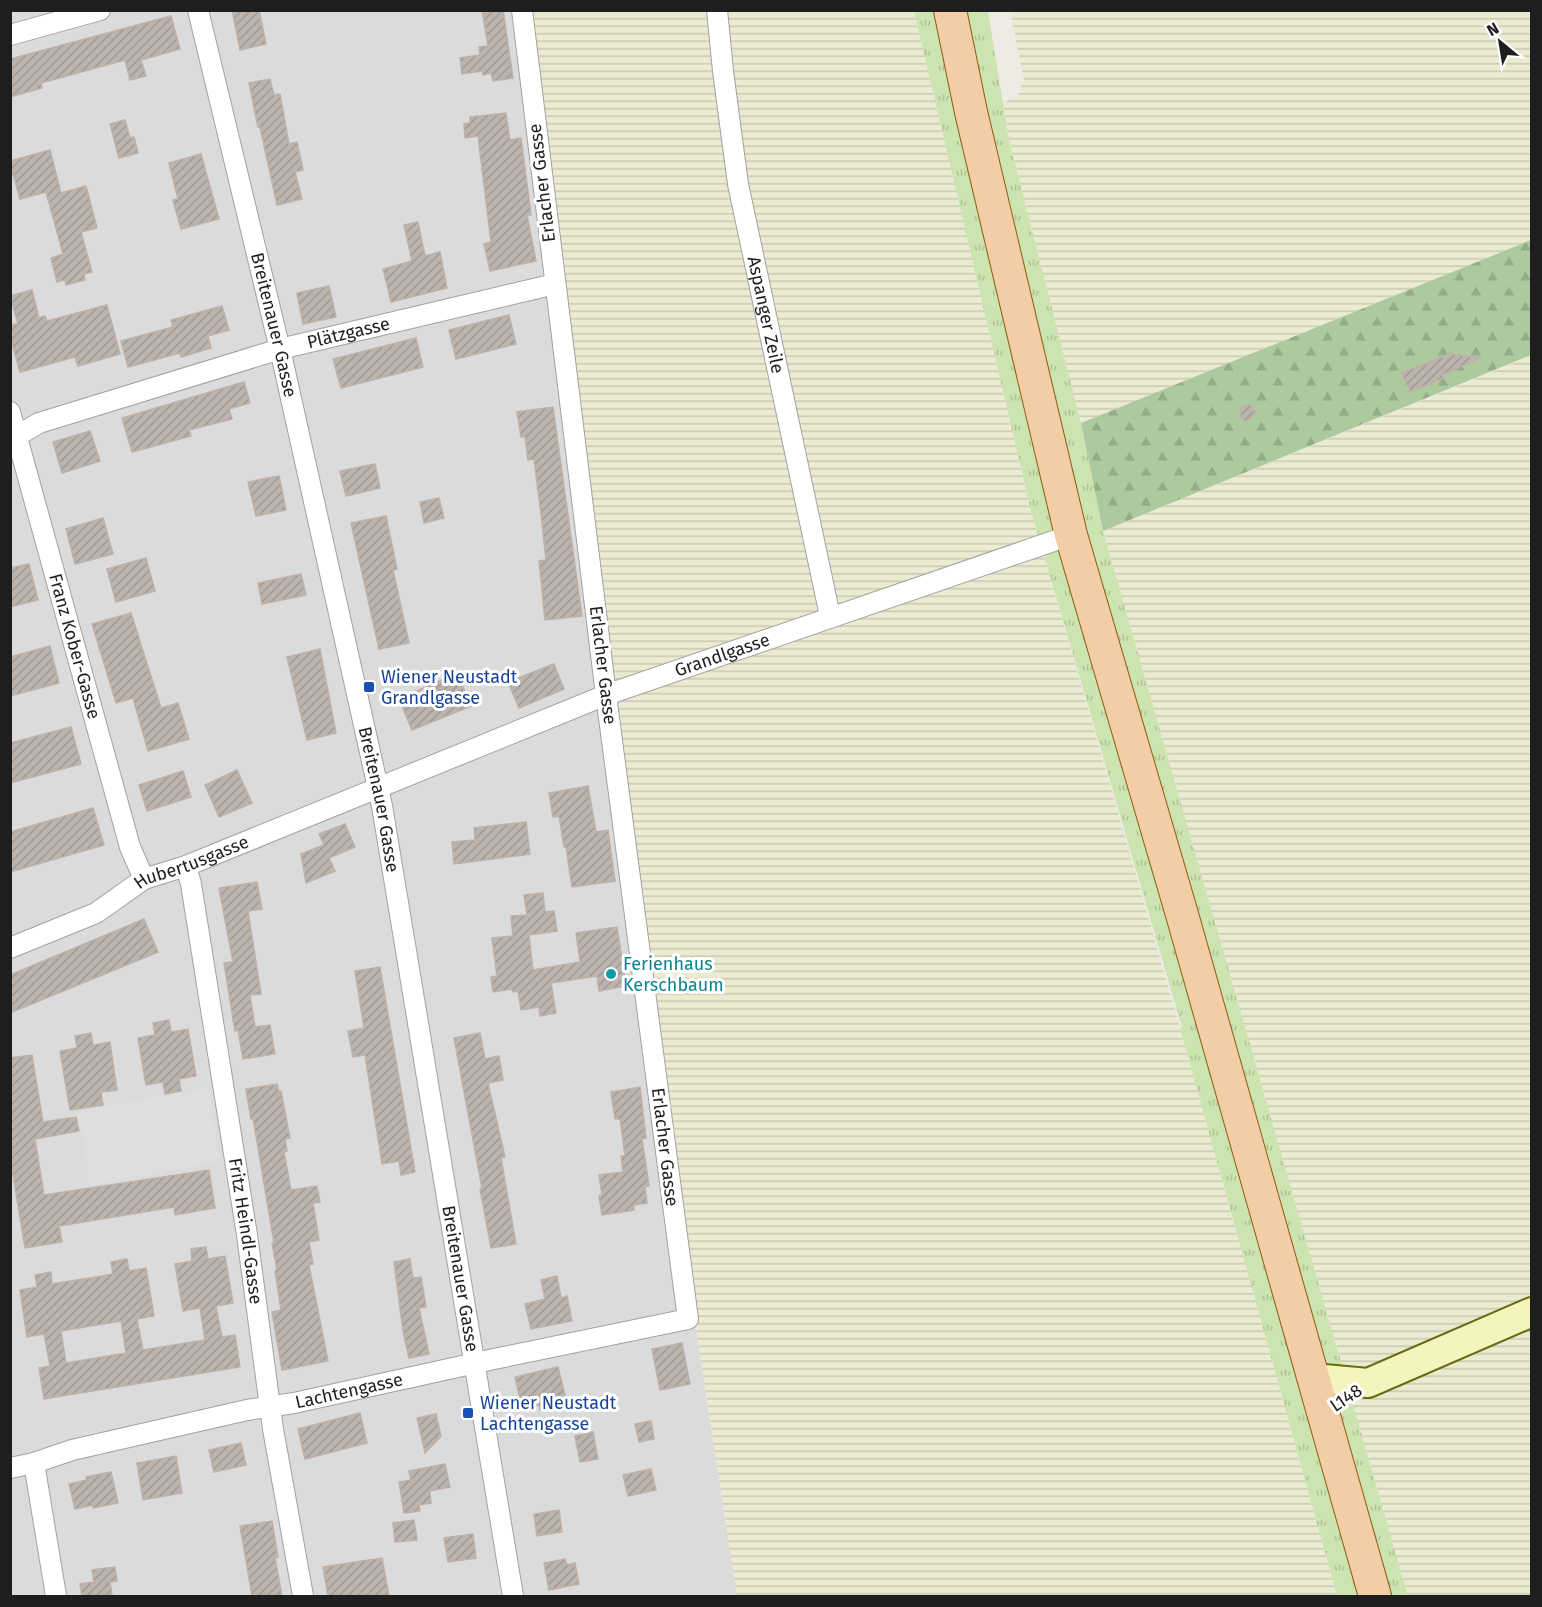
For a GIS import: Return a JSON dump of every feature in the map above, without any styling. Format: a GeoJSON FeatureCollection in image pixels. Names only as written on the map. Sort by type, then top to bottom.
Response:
{"type":"FeatureCollection","features":[{"type":"Feature","properties":{"kind":"main road"},"geometry":{"type":"LineString","coordinates":[[950,10],[971,112],[1071,535],[1375,1596]]}},
{"type":"Feature","properties":{"kind":"main road","name":"L148"},"geometry":{"type":"LineString","coordinates":[[1323,1414],[1368,1383],[1532,1312]]}},
{"type":"Feature","properties":{"kind":"main road","name":"L148"},"geometry":{"type":"LineString","coordinates":[[1313,1378],[1368,1383]]}},
{"type":"Feature","properties":{"kind":"street"},"geometry":{"type":"LineString","coordinates":[[10,35],[100,10]]}},
{"type":"Feature","properties":{"kind":"street","name":"Breitenauer Gasse"},"geometry":{"type":"LineString","coordinates":[[198,10],[280,349],[378,787],[513,1596]]}},
{"type":"Feature","properties":{"kind":"street","name":"Erlacher Gasse"},"geometry":{"type":"LineString","coordinates":[[522,10],[606,695],[688,1319]]}},
{"type":"Feature","properties":{"kind":"street","name":"Aspanger Zeile"},"geometry":{"type":"LineString","coordinates":[[717,10],[738,184],[830,616]]}},
{"type":"Feature","properties":{"kind":"street","name":"Plätzgasse"},"geometry":{"type":"LineString","coordinates":[[14,438],[39,423],[280,349],[555,284]]}},
{"type":"Feature","properties":{"kind":"street","name":"Franz Kober-Gasse"},"geometry":{"type":"LineString","coordinates":[[10,412],[14,438],[130,847],[144,879]]}},
{"type":"Feature","properties":{"kind":"street","name":"Grandlgasse"},"geometry":{"type":"LineString","coordinates":[[378,787],[606,695],[830,616],[1071,535]]}},
{"type":"Feature","properties":{"kind":"street","name":"Hubertusgasse"},"geometry":{"type":"LineString","coordinates":[[10,948],[96,913],[144,879],[186,866],[378,787]]}},
{"type":"Feature","properties":{"kind":"street","name":"Fritz Heindl-Gasse"},"geometry":{"type":"LineString","coordinates":[[186,866],[191,884],[247,1235],[273,1429],[303,1596]]}},
{"type":"Feature","properties":{"kind":"street","name":"Lachtengasse"},"geometry":{"type":"LineString","coordinates":[[10,1468],[34,1463],[72,1450],[247,1410],[688,1319]]}},
{"type":"Feature","properties":{"kind":"street"},"geometry":{"type":"LineString","coordinates":[[34,1463],[56,1596]]}},
{"type":"Feature","properties":{"kind":"shaded area"},"geometry":{"type":"Polygon","coordinates":[[[11,11],[530,11],[695,1321],[737,1596],[11,1596],[11,11]]]}},
{"type":"Feature","properties":{"kind":"shaded area"},"geometry":{"type":"Polygon","coordinates":[[[209,1088],[220,1162],[90,1185],[78,1111],[209,1088]]]}},
{"type":"Feature","properties":{"kind":"green space"},"geometry":{"type":"Polygon","coordinates":[[[530,11],[914,11],[1031,511],[1180,1028],[1337,1596],[737,1596],[695,1321],[606,695],[530,11]]]}},
{"type":"Feature","properties":{"kind":"green space"},"geometry":{"type":"Polygon","coordinates":[[[914,11],[988,11],[1008,135],[1081,423],[1103,531],[1408,1596],[1337,1596],[1180,1028],[1182,1027],[1031,511],[914,11]]]}},
{"type":"Feature","properties":{"kind":"green space"},"geometry":{"type":"Polygon","coordinates":[[[1010,11],[1531,11],[1531,240],[1081,423],[1008,135],[1003,103],[1018,96],[1024,80],[1010,11]]]}},
{"type":"Feature","properties":{"kind":"green space"},"geometry":{"type":"Polygon","coordinates":[[[1531,240],[1531,355],[1103,531],[1081,423],[1531,240]]]}},
{"type":"Feature","properties":{"kind":"green space"},"geometry":{"type":"Polygon","coordinates":[[[1531,356],[1531,1596],[1408,1596],[1103,531],[1531,356]]]}},
{"type":"Feature","properties":{"kind":"building"},"geometry":{"type":"Polygon","coordinates":[[[232,10],[259,10],[266,44],[240,50],[232,10]]]}},
{"type":"Feature","properties":{"kind":"building"},"geometry":{"type":"Polygon","coordinates":[[[482,10],[503,10],[513,78],[493,81],[491,73],[483,75],[482,71],[462,74],[460,58],[480,55],[479,47],[488,46],[482,10]]]}},
{"type":"Feature","properties":{"kind":"building"},"geometry":{"type":"Polygon","coordinates":[[[171,16],[180,49],[141,60],[146,76],[130,80],[125,60],[41,83],[42,88],[10,97],[10,59],[171,16]]]}},
{"type":"Feature","properties":{"kind":"building"},"geometry":{"type":"Polygon","coordinates":[[[270,79],[274,95],[280,94],[289,144],[297,142],[303,170],[295,172],[302,199],[277,205],[249,83],[270,79]]]}},
{"type":"Feature","properties":{"kind":"building"},"geometry":{"type":"Polygon","coordinates":[[[506,113],[510,140],[521,138],[531,215],[527,215],[536,261],[490,271],[484,244],[491,242],[478,136],[465,138],[464,124],[470,123],[470,117],[506,113]]]}},
{"type":"Feature","properties":{"kind":"building"},"geometry":{"type":"Polygon","coordinates":[[[125,120],[130,138],[134,137],[138,153],[119,158],[110,124],[125,120]]]}},
{"type":"Feature","properties":{"kind":"building"},"geometry":{"type":"Polygon","coordinates":[[[50,150],[61,193],[86,186],[97,228],[81,232],[92,272],[84,274],[85,280],[66,285],[65,280],[57,282],[51,258],[63,254],[46,192],[20,199],[10,164],[10,161],[50,150]]]}},
{"type":"Feature","properties":{"kind":"building"},"geometry":{"type":"Polygon","coordinates":[[[201,154],[219,219],[181,229],[173,200],[178,199],[169,163],[201,154]]]}},
{"type":"Feature","properties":{"kind":"building"},"geometry":{"type":"Polygon","coordinates":[[[418,222],[425,256],[440,252],[447,288],[391,302],[383,269],[412,261],[404,225],[418,222]]]}},
{"type":"Feature","properties":{"kind":"building"},"geometry":{"type":"Polygon","coordinates":[[[329,286],[336,317],[303,324],[297,293],[329,286]]]}},
{"type":"Feature","properties":{"kind":"building"},"geometry":{"type":"Polygon","coordinates":[[[32,290],[39,318],[45,316],[47,321],[107,305],[120,354],[78,366],[75,357],[20,372],[10,336],[10,325],[18,324],[10,296],[32,290]]]}},
{"type":"Feature","properties":{"kind":"building"},"geometry":{"type":"Polygon","coordinates":[[[222,306],[229,330],[208,336],[211,348],[181,357],[180,353],[128,367],[121,341],[173,327],[171,320],[222,306]]]}},
{"type":"Feature","properties":{"kind":"building"},"geometry":{"type":"Polygon","coordinates":[[[509,315],[516,344],[456,359],[449,330],[509,315]]]}},
{"type":"Feature","properties":{"kind":"building"},"geometry":{"type":"Polygon","coordinates":[[[416,338],[423,367],[341,388],[333,359],[416,338]]]}},
{"type":"Feature","properties":{"kind":"building"},"geometry":{"type":"Polygon","coordinates":[[[1450,354],[1480,358],[1442,375],[1444,378],[1410,392],[1402,373],[1450,354]]]}},
{"type":"Feature","properties":{"kind":"building"},"geometry":{"type":"Polygon","coordinates":[[[244,382],[250,403],[229,409],[232,419],[189,430],[191,436],[132,452],[122,418],[244,382]]]}},
{"type":"Feature","properties":{"kind":"building"},"geometry":{"type":"Polygon","coordinates":[[[1250,405],[1256,412],[1246,422],[1241,417],[1240,410],[1243,406],[1250,405]]]}},
{"type":"Feature","properties":{"kind":"building"},"geometry":{"type":"Polygon","coordinates":[[[553,407],[582,616],[545,620],[539,561],[546,560],[534,459],[528,460],[525,437],[521,437],[517,412],[553,407]]]}},
{"type":"Feature","properties":{"kind":"building"},"geometry":{"type":"Polygon","coordinates":[[[90,431],[100,461],[62,473],[53,442],[90,431]]]}},
{"type":"Feature","properties":{"kind":"building"},"geometry":{"type":"Polygon","coordinates":[[[375,464],[380,488],[346,496],[340,471],[375,464]]]}},
{"type":"Feature","properties":{"kind":"building"},"geometry":{"type":"Polygon","coordinates":[[[279,476],[286,510],[256,516],[248,482],[279,476]]]}},
{"type":"Feature","properties":{"kind":"building"},"geometry":{"type":"Polygon","coordinates":[[[439,498],[444,518],[424,523],[420,502],[439,498]]]}},
{"type":"Feature","properties":{"kind":"building"},"geometry":{"type":"Polygon","coordinates":[[[386,516],[397,569],[393,570],[409,643],[379,649],[351,523],[386,516]]]}},
{"type":"Feature","properties":{"kind":"building"},"geometry":{"type":"Polygon","coordinates":[[[103,518],[113,554],[75,564],[66,529],[103,518]]]}},
{"type":"Feature","properties":{"kind":"building"},"geometry":{"type":"Polygon","coordinates":[[[146,558],[155,591],[116,602],[107,569],[146,558]]]}},
{"type":"Feature","properties":{"kind":"building"},"geometry":{"type":"Polygon","coordinates":[[[29,564],[38,600],[10,607],[10,568],[29,564]]]}},
{"type":"Feature","properties":{"kind":"building"},"geometry":{"type":"Polygon","coordinates":[[[301,574],[306,595],[262,604],[258,583],[301,574]]]}},
{"type":"Feature","properties":{"kind":"building"},"geometry":{"type":"Polygon","coordinates":[[[131,613],[161,708],[178,703],[189,739],[148,751],[133,698],[116,703],[92,624],[131,613]]]}},
{"type":"Feature","properties":{"kind":"building"},"geometry":{"type":"Polygon","coordinates":[[[50,646],[59,683],[10,696],[10,657],[50,646]]]}},
{"type":"Feature","properties":{"kind":"building"},"geometry":{"type":"Polygon","coordinates":[[[320,649],[336,733],[307,740],[287,657],[320,649]]]}},
{"type":"Feature","properties":{"kind":"building"},"geometry":{"type":"Polygon","coordinates":[[[554,664],[564,689],[519,708],[508,682],[554,664]]]}},
{"type":"Feature","properties":{"kind":"building"},"geometry":{"type":"Polygon","coordinates":[[[457,673],[471,706],[412,730],[399,699],[457,673]]]}},
{"type":"Feature","properties":{"kind":"building"},"geometry":{"type":"Polygon","coordinates":[[[71,727],[81,764],[10,783],[10,743],[71,727]]]}},
{"type":"Feature","properties":{"kind":"building"},"geometry":{"type":"Polygon","coordinates":[[[237,770],[252,803],[219,817],[205,785],[237,770]]]}},
{"type":"Feature","properties":{"kind":"building"},"geometry":{"type":"Polygon","coordinates":[[[183,771],[191,797],[147,811],[139,785],[183,771]]]}},
{"type":"Feature","properties":{"kind":"building"},"geometry":{"type":"Polygon","coordinates":[[[588,786],[596,832],[608,830],[615,881],[572,887],[559,816],[553,817],[549,793],[588,786]]]}},
{"type":"Feature","properties":{"kind":"building"},"geometry":{"type":"Polygon","coordinates":[[[93,808],[104,845],[10,872],[10,832],[93,808]]]}},
{"type":"Feature","properties":{"kind":"building"},"geometry":{"type":"Polygon","coordinates":[[[526,822],[530,854],[454,864],[452,842],[475,840],[474,828],[526,822]]]}},
{"type":"Feature","properties":{"kind":"building"},"geometry":{"type":"Polygon","coordinates":[[[345,824],[355,847],[329,858],[335,871],[306,883],[301,854],[324,845],[319,834],[345,824]]]}},
{"type":"Feature","properties":{"kind":"building"},"geometry":{"type":"Polygon","coordinates":[[[257,882],[262,909],[248,911],[261,994],[250,995],[255,1027],[270,1025],[275,1054],[243,1059],[238,1030],[235,1031],[224,963],[233,962],[219,888],[257,882]]]}},
{"type":"Feature","properties":{"kind":"building"},"geometry":{"type":"Polygon","coordinates":[[[543,893],[545,912],[554,911],[557,931],[529,935],[533,970],[580,962],[576,933],[617,927],[626,986],[599,991],[597,976],[551,983],[556,1013],[540,1016],[539,1007],[521,1010],[518,991],[513,992],[512,989],[493,992],[491,977],[497,976],[492,938],[513,936],[511,916],[527,915],[524,895],[543,893]]]}},
{"type":"Feature","properties":{"kind":"building"},"geometry":{"type":"Polygon","coordinates":[[[144,919],[158,952],[10,1013],[10,975],[144,919]]]}},
{"type":"Feature","properties":{"kind":"building"},"geometry":{"type":"Polygon","coordinates":[[[380,967],[415,1172],[401,1175],[399,1161],[382,1164],[365,1055],[353,1057],[348,1031],[364,1028],[355,971],[380,967]]]}},
{"type":"Feature","properties":{"kind":"building"},"geometry":{"type":"Polygon","coordinates":[[[169,1020],[171,1032],[188,1029],[196,1076],[179,1079],[181,1091],[165,1094],[163,1082],[146,1085],[138,1038],[155,1035],[153,1023],[169,1020]]]}},
{"type":"Feature","properties":{"kind":"building"},"geometry":{"type":"Polygon","coordinates":[[[91,1033],[93,1045],[110,1042],[117,1090],[101,1092],[103,1105],[70,1110],[60,1051],[77,1048],[75,1036],[91,1033]]]}},
{"type":"Feature","properties":{"kind":"building"},"geometry":{"type":"Polygon","coordinates":[[[480,1033],[485,1059],[499,1056],[503,1080],[488,1083],[505,1157],[501,1158],[516,1244],[491,1248],[454,1038],[480,1033]]]}},
{"type":"Feature","properties":{"kind":"building"},"geometry":{"type":"Polygon","coordinates":[[[32,1055],[43,1122],[76,1117],[79,1131],[35,1139],[44,1195],[209,1170],[215,1208],[175,1215],[174,1207],[59,1226],[62,1242],[25,1248],[10,1157],[10,1058],[32,1055]]]}},
{"type":"Feature","properties":{"kind":"building"},"geometry":{"type":"Polygon","coordinates":[[[277,1084],[279,1092],[281,1091],[290,1138],[285,1139],[287,1151],[284,1152],[291,1190],[317,1186],[320,1202],[313,1203],[319,1240],[309,1242],[313,1264],[309,1265],[328,1361],[282,1370],[272,1312],[281,1310],[272,1243],[274,1243],[246,1089],[277,1084]]]}},
{"type":"Feature","properties":{"kind":"building"},"geometry":{"type":"Polygon","coordinates":[[[640,1087],[646,1138],[642,1139],[649,1186],[645,1187],[647,1203],[634,1205],[634,1210],[602,1215],[599,1175],[623,1172],[621,1156],[625,1156],[620,1119],[615,1119],[611,1092],[640,1087]]]}},
{"type":"Feature","properties":{"kind":"building"},"geometry":{"type":"Polygon","coordinates":[[[206,1247],[208,1259],[225,1256],[233,1303],[216,1306],[222,1337],[235,1335],[240,1367],[44,1399],[39,1368],[50,1366],[44,1334],[27,1337],[20,1290],[37,1287],[35,1275],[51,1272],[52,1284],[113,1274],[111,1262],[127,1259],[129,1271],[146,1268],[154,1316],[137,1319],[143,1350],[205,1340],[200,1308],[183,1311],[175,1264],[192,1261],[191,1249],[206,1247]],[[121,1321],[61,1331],[66,1363],[126,1353],[121,1321]]]}},
{"type":"Feature","properties":{"kind":"building"},"geometry":{"type":"Polygon","coordinates":[[[410,1259],[413,1278],[421,1277],[426,1307],[419,1308],[429,1354],[409,1358],[394,1262],[410,1259]]]}},
{"type":"Feature","properties":{"kind":"building"},"geometry":{"type":"Polygon","coordinates":[[[557,1276],[561,1298],[567,1296],[572,1321],[531,1329],[525,1304],[545,1299],[541,1280],[557,1276]]]}},
{"type":"Feature","properties":{"kind":"building"},"geometry":{"type":"Polygon","coordinates":[[[682,1343],[690,1384],[660,1390],[652,1349],[682,1343]]]}},
{"type":"Feature","properties":{"kind":"building"},"geometry":{"type":"Polygon","coordinates":[[[558,1367],[567,1403],[540,1410],[539,1405],[522,1408],[515,1377],[558,1367]]]}},
{"type":"Feature","properties":{"kind":"building"},"geometry":{"type":"Polygon","coordinates":[[[360,1413],[367,1443],[305,1459],[298,1429],[360,1413]]]}},
{"type":"Feature","properties":{"kind":"building"},"geometry":{"type":"Polygon","coordinates":[[[436,1414],[441,1436],[425,1453],[417,1418],[436,1414]]]}},
{"type":"Feature","properties":{"kind":"building"},"geometry":{"type":"Polygon","coordinates":[[[651,1421],[654,1439],[639,1442],[635,1424],[651,1421]]]}},
{"type":"Feature","properties":{"kind":"building"},"geometry":{"type":"Polygon","coordinates":[[[593,1432],[598,1459],[580,1462],[575,1436],[593,1432]]]}},
{"type":"Feature","properties":{"kind":"building"},"geometry":{"type":"Polygon","coordinates":[[[241,1443],[246,1465],[214,1472],[209,1450],[241,1443]]]}},
{"type":"Feature","properties":{"kind":"building"},"geometry":{"type":"Polygon","coordinates":[[[176,1456],[182,1493],[143,1500],[137,1463],[176,1456]]]}},
{"type":"Feature","properties":{"kind":"building"},"geometry":{"type":"Polygon","coordinates":[[[445,1464],[450,1487],[430,1491],[431,1503],[419,1505],[420,1511],[404,1513],[399,1482],[411,1480],[409,1471],[445,1464]]]}},
{"type":"Feature","properties":{"kind":"building"},"geometry":{"type":"Polygon","coordinates":[[[651,1469],[656,1490],[628,1496],[623,1475],[651,1469]]]}},
{"type":"Feature","properties":{"kind":"building"},"geometry":{"type":"Polygon","coordinates":[[[111,1472],[118,1503],[75,1509],[69,1484],[87,1480],[86,1477],[111,1472]]]}},
{"type":"Feature","properties":{"kind":"building"},"geometry":{"type":"Polygon","coordinates":[[[559,1510],[562,1532],[537,1536],[534,1514],[559,1510]]]}},
{"type":"Feature","properties":{"kind":"building"},"geometry":{"type":"Polygon","coordinates":[[[414,1520],[417,1540],[395,1542],[393,1523],[414,1520]]]}},
{"type":"Feature","properties":{"kind":"building"},"geometry":{"type":"Polygon","coordinates":[[[272,1521],[278,1557],[275,1558],[282,1596],[252,1596],[240,1526],[272,1521]]]}},
{"type":"Feature","properties":{"kind":"building"},"geometry":{"type":"Polygon","coordinates":[[[473,1534],[476,1558],[448,1562],[444,1538],[473,1534]]]}},
{"type":"Feature","properties":{"kind":"building"},"geometry":{"type":"Polygon","coordinates":[[[382,1558],[389,1596],[328,1596],[323,1567],[382,1558]]]}},
{"type":"Feature","properties":{"kind":"building"},"geometry":{"type":"Polygon","coordinates":[[[565,1559],[567,1565],[575,1563],[579,1584],[549,1590],[544,1563],[565,1559]]]}},
{"type":"Feature","properties":{"kind":"building"},"geometry":{"type":"Polygon","coordinates":[[[115,1567],[117,1581],[110,1582],[112,1596],[82,1596],[80,1584],[94,1582],[92,1570],[115,1567]]]}},
{"type":"Feature","properties":{"kind":"place","name":"Wiener Neustadt Grandlgasse"},"geometry":{"type":"Point","coordinates":[369,687]}},
{"type":"Feature","properties":{"kind":"place","name":"Ferienhaus Kerschbaum"},"geometry":{"type":"Point","coordinates":[611,974]}},
{"type":"Feature","properties":{"kind":"place","name":"Wiener Neustadt Lachtengasse"},"geometry":{"type":"Point","coordinates":[468,1413]}}]}
